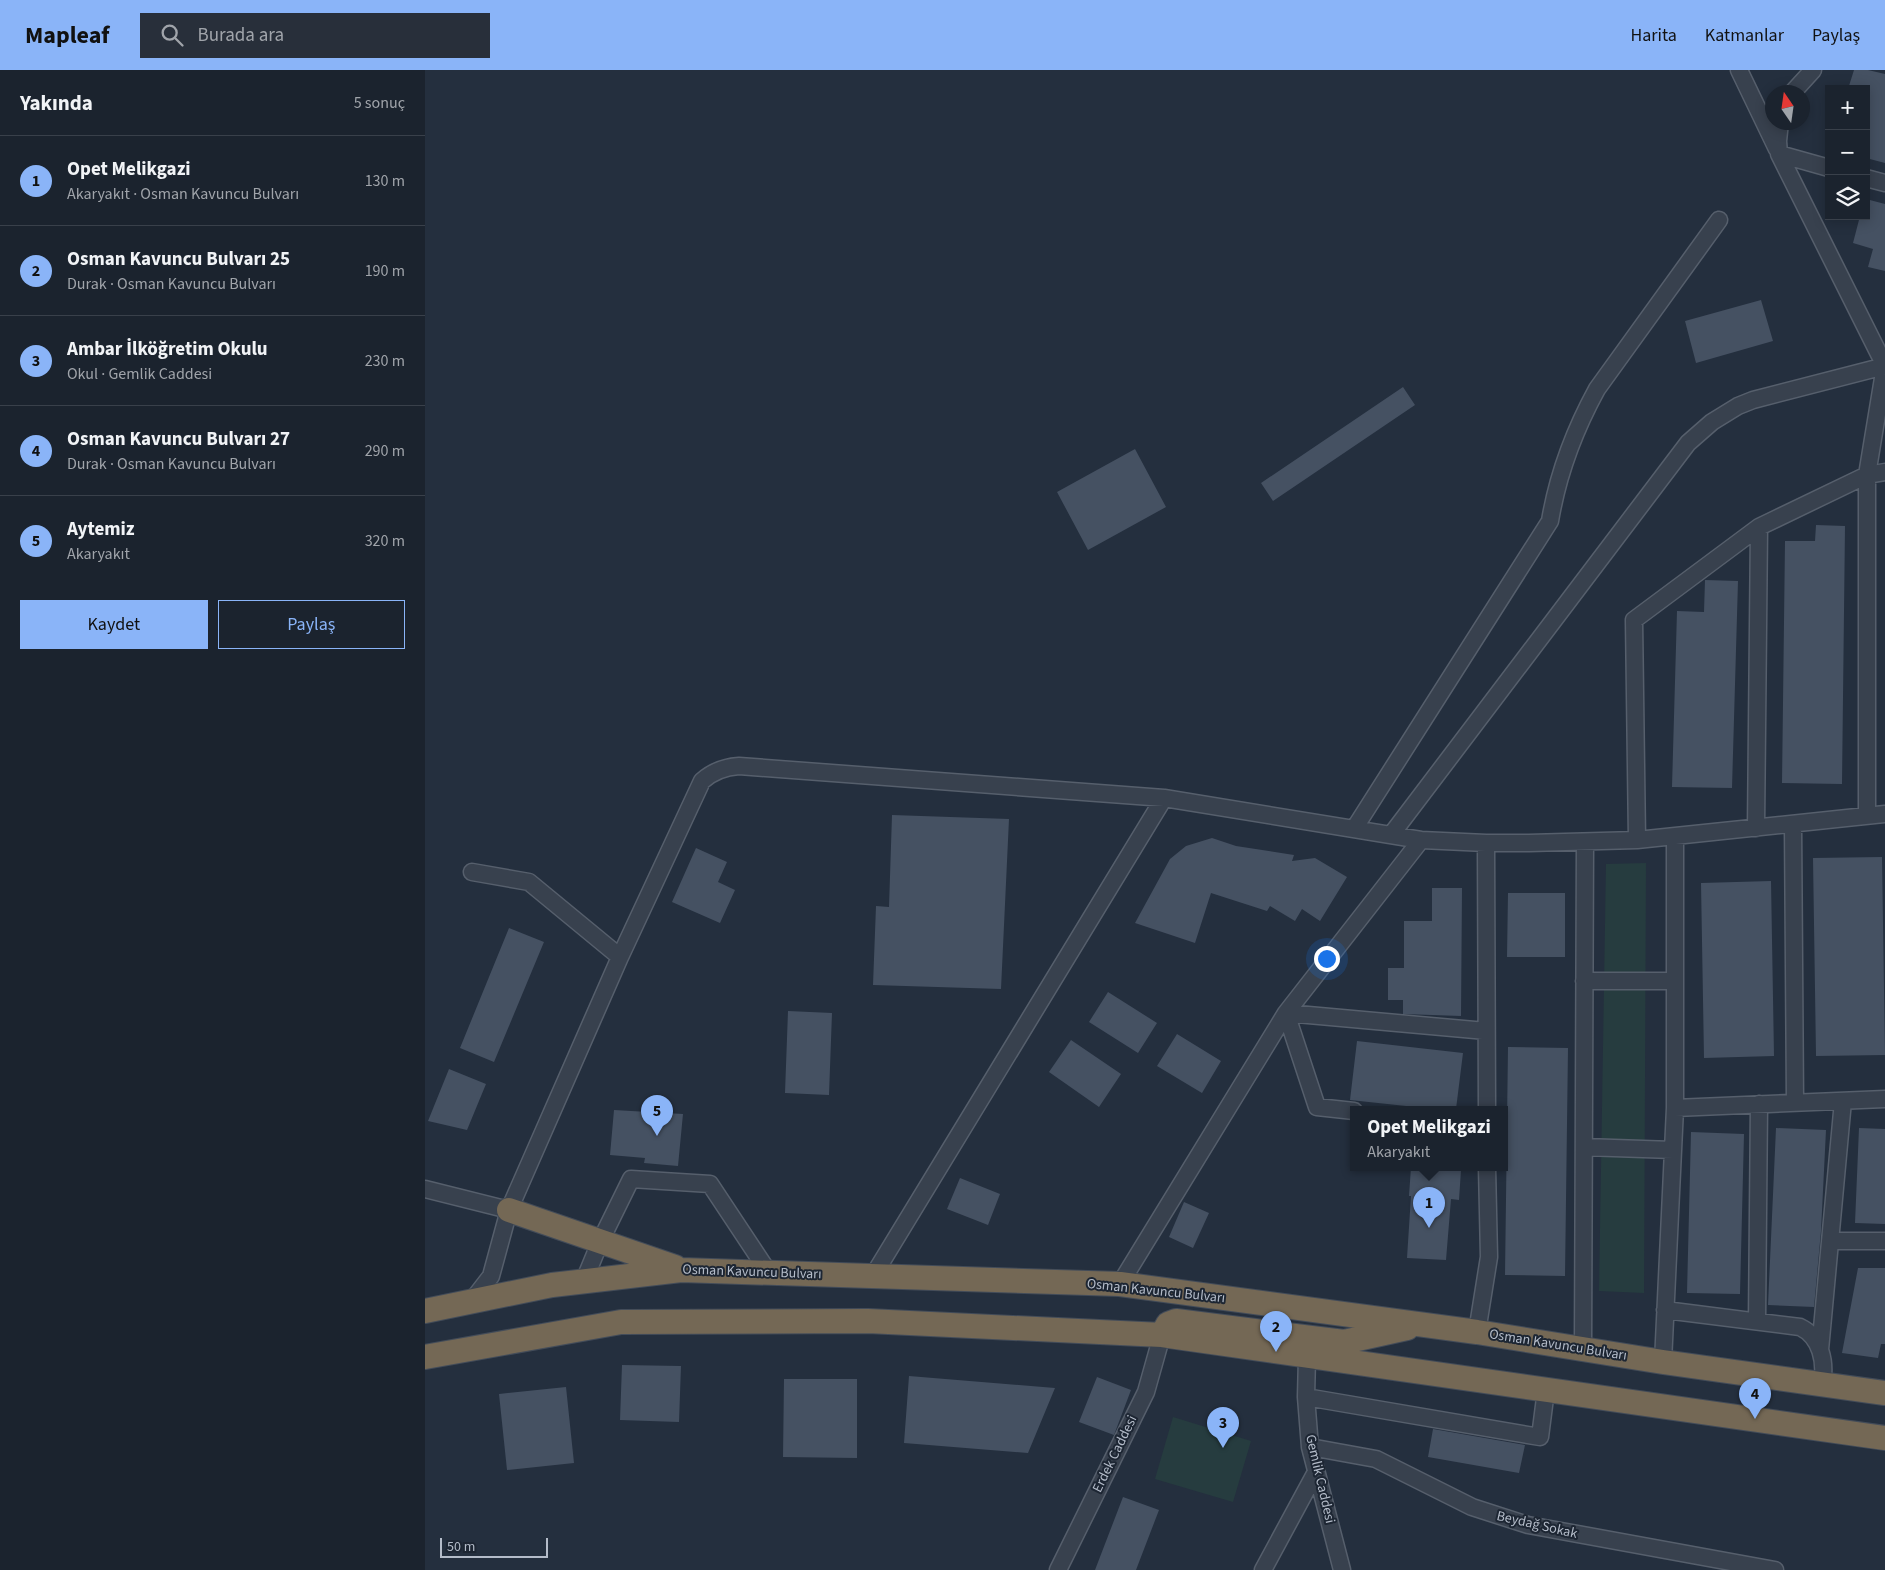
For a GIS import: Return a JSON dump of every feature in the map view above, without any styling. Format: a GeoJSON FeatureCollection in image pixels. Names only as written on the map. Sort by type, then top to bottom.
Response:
{"type":"FeatureCollection","features":[{"type":"Feature","properties":{"kind":"highway"},"geometry":{"type":"LineString","coordinates":[[509,1210],[681,1270]]}},
{"type":"Feature","properties":{"kind":"highway","name":"Osman Kavuncu Bulvarı"},"geometry":{"type":"LineString","coordinates":[[425,1311],[553,1285],[681,1270],[1120,1284],[1477,1332],[1663,1362],[1885,1393]]}},
{"type":"Feature","properties":{"kind":"highway"},"geometry":{"type":"LineString","coordinates":[[425,1357],[621,1322],[868,1321],[1162,1335],[1885,1438]]}},
{"type":"Feature","properties":{"kind":"highway"},"geometry":{"type":"LineString","coordinates":[[1162,1335],[1168,1324],[1176,1321],[1344,1342],[1421,1325]]}},
{"type":"Feature","properties":{"kind":"street"},"geometry":{"type":"LineString","coordinates":[[1739,70],[1885,366],[1867,476],[1867,816]]}},
{"type":"Feature","properties":{"kind":"street"},"geometry":{"type":"LineString","coordinates":[[1799,85],[1813,70]]}},
{"type":"Feature","properties":{"kind":"street"},"geometry":{"type":"LineString","coordinates":[[1779,130],[1779,153]]}},
{"type":"Feature","properties":{"kind":"street"},"geometry":{"type":"LineString","coordinates":[[1779,153],[1825,167]]}},
{"type":"Feature","properties":{"kind":"street"},"geometry":{"type":"LineString","coordinates":[[1870,179],[1885,183]]}},
{"type":"Feature","properties":{"kind":"street"},"geometry":{"type":"LineString","coordinates":[[1354,829],[1550,521],[1556,490],[1567,453],[1585,410],[1597,389],[1719,220]]}},
{"type":"Feature","properties":{"kind":"street"},"geometry":{"type":"LineString","coordinates":[[1391,835],[1688,443],[1699,432],[1725,414],[1753,400],[1885,366]]}},
{"type":"Feature","properties":{"kind":"street"},"geometry":{"type":"LineString","coordinates":[[1637,840],[1634,620],[1759,526],[1867,476],[1885,472]]}},
{"type":"Feature","properties":{"kind":"street"},"geometry":{"type":"LineString","coordinates":[[1757,828],[1759,526]]}},
{"type":"Feature","properties":{"kind":"street"},"geometry":{"type":"LineString","coordinates":[[471,1302],[491,1276],[509,1210],[619,957],[702,781],[723,768],[739,766],[1164,798],[1421,840],[1485,843],[1637,840],[1885,814]]}},
{"type":"Feature","properties":{"kind":"street"},"geometry":{"type":"LineString","coordinates":[[873,1276],[1164,798]]}},
{"type":"Feature","properties":{"kind":"street"},"geometry":{"type":"LineString","coordinates":[[1793,824],[1795,1103]]}},
{"type":"Feature","properties":{"kind":"street"},"geometry":{"type":"LineString","coordinates":[[1663,1362],[1675,1108],[1675,836]]}},
{"type":"Feature","properties":{"kind":"street"},"geometry":{"type":"LineString","coordinates":[[1120,1284],[1286,1013],[1421,840]]}},
{"type":"Feature","properties":{"kind":"street"},"geometry":{"type":"LineString","coordinates":[[1583,1349],[1585,842]]}},
{"type":"Feature","properties":{"kind":"street"},"geometry":{"type":"LineString","coordinates":[[1485,843],[1487,1106]]}},
{"type":"Feature","properties":{"kind":"street"},"geometry":{"type":"LineString","coordinates":[[471,872],[529,882],[619,957]]}},
{"type":"Feature","properties":{"kind":"street"},"geometry":{"type":"LineString","coordinates":[[1584,981],[1675,980]]}},
{"type":"Feature","properties":{"kind":"street"},"geometry":{"type":"LineString","coordinates":[[1286,1013],[1486,1031]]}},
{"type":"Feature","properties":{"kind":"street"},"geometry":{"type":"LineString","coordinates":[[1286,1013],[1317,1107],[1350,1111]]}},
{"type":"Feature","properties":{"kind":"street"},"geometry":{"type":"LineString","coordinates":[[1675,1108],[1885,1099]]}},
{"type":"Feature","properties":{"kind":"street"},"geometry":{"type":"LineString","coordinates":[[1822,1384],[1823,1367],[1820,1350],[1843,1101]]}},
{"type":"Feature","properties":{"kind":"street"},"geometry":{"type":"LineString","coordinates":[[1757,1321],[1759,1104]]}},
{"type":"Feature","properties":{"kind":"street"},"geometry":{"type":"LineString","coordinates":[[1584,1147],[1673,1150]]}},
{"type":"Feature","properties":{"kind":"street"},"geometry":{"type":"LineString","coordinates":[[1477,1332],[1489,1257],[1487,1171]]}},
{"type":"Feature","properties":{"kind":"street"},"geometry":{"type":"LineString","coordinates":[[584,1281],[600,1242],[631,1179],[710,1184],[769,1273]]}},
{"type":"Feature","properties":{"kind":"street"},"geometry":{"type":"LineString","coordinates":[[425,1189],[509,1210]]}},
{"type":"Feature","properties":{"kind":"street"},"geometry":{"type":"LineString","coordinates":[[1830,1241],[1885,1241]]}},
{"type":"Feature","properties":{"kind":"street"},"geometry":{"type":"LineString","coordinates":[[1665,1310],[1800,1327],[1812,1335],[1820,1350]]}},
{"type":"Feature","properties":{"kind":"street","name":"Erdek Caddesi"},"geometry":{"type":"LineString","coordinates":[[1058,1570],[1146,1392],[1162,1335]]}},
{"type":"Feature","properties":{"kind":"street","name":"Gemlik Caddesi"},"geometry":{"type":"LineString","coordinates":[[1307,1357],[1306,1397],[1310,1447],[1342,1570]]}},
{"type":"Feature","properties":{"kind":"street"},"geometry":{"type":"LineString","coordinates":[[1306,1397],[1540,1437],[1546,1390]]}},
{"type":"Feature","properties":{"kind":"street","name":"Beydağ Sokak"},"geometry":{"type":"LineString","coordinates":[[1310,1447],[1376,1459],[1472,1508],[1528,1526],[1775,1570]]}},
{"type":"Feature","properties":{"kind":"street"},"geometry":{"type":"LineString","coordinates":[[1263,1570],[1316,1472]]}},
{"type":"Feature","properties":{"kind":"green space"},"geometry":{"type":"Polygon","coordinates":[[[1646,863],[1644,1293],[1599,1291],[1606,864],[1646,863]]]}},
{"type":"Feature","properties":{"kind":"green space"},"geometry":{"type":"Polygon","coordinates":[[[1173,1417],[1251,1441],[1233,1502],[1155,1479],[1173,1417]]]}},
{"type":"Feature","properties":{"kind":"building"},"geometry":{"type":"Polygon","coordinates":[[[1854,70],[1868,70],[1885,74],[1885,163],[1870,159],[1870,85],[1849,85],[1854,70]]]}},
{"type":"Feature","properties":{"kind":"building"},"geometry":{"type":"Polygon","coordinates":[[[1870,200],[1885,204],[1885,271],[1868,267],[1873,249],[1853,243],[1859,220],[1870,220],[1870,200]]]}},
{"type":"Feature","properties":{"kind":"building"},"geometry":{"type":"Polygon","coordinates":[[[1761,300],[1773,341],[1696,363],[1685,321],[1761,300]]]}},
{"type":"Feature","properties":{"kind":"building"},"geometry":{"type":"Polygon","coordinates":[[[1403,387],[1415,405],[1273,501],[1261,483],[1403,387]]]}},
{"type":"Feature","properties":{"kind":"building"},"geometry":{"type":"Polygon","coordinates":[[[1135,449],[1166,507],[1088,550],[1057,492],[1135,449]]]}},
{"type":"Feature","properties":{"kind":"building"},"geometry":{"type":"Polygon","coordinates":[[[1816,525],[1845,526],[1842,784],[1782,783],[1785,541],[1815,541],[1816,525]]]}},
{"type":"Feature","properties":{"kind":"building"},"geometry":{"type":"Polygon","coordinates":[[[1705,580],[1738,581],[1732,788],[1672,787],[1677,611],[1704,612],[1705,580]]]}},
{"type":"Feature","properties":{"kind":"building"},"geometry":{"type":"Polygon","coordinates":[[[892,815],[1009,819],[1001,989],[873,985],[876,906],[889,907],[892,815]]]}},
{"type":"Feature","properties":{"kind":"building"},"geometry":{"type":"Polygon","coordinates":[[[1212,838],[1236,846],[1294,855],[1292,861],[1315,858],[1347,877],[1320,921],[1302,909],[1295,921],[1270,906],[1267,911],[1211,893],[1195,943],[1135,923],[1170,859],[1186,846],[1212,838]]]}},
{"type":"Feature","properties":{"kind":"building"},"geometry":{"type":"Polygon","coordinates":[[[696,848],[727,862],[718,882],[735,890],[720,923],[672,902],[696,848]]]}},
{"type":"Feature","properties":{"kind":"building"},"geometry":{"type":"Polygon","coordinates":[[[1882,857],[1885,1055],[1816,1056],[1813,858],[1882,857]]]}},
{"type":"Feature","properties":{"kind":"building"},"geometry":{"type":"Polygon","coordinates":[[[1771,881],[1774,1056],[1704,1058],[1701,883],[1771,881]]]}},
{"type":"Feature","properties":{"kind":"building"},"geometry":{"type":"Polygon","coordinates":[[[1432,888],[1462,888],[1461,1016],[1403,1014],[1403,1000],[1388,1000],[1388,968],[1404,968],[1404,921],[1432,921],[1432,888]]]}},
{"type":"Feature","properties":{"kind":"building"},"geometry":{"type":"Polygon","coordinates":[[[1508,893],[1565,893],[1565,957],[1507,957],[1508,893]]]}},
{"type":"Feature","properties":{"kind":"building"},"geometry":{"type":"Polygon","coordinates":[[[509,928],[544,942],[494,1062],[460,1048],[509,928]]]}},
{"type":"Feature","properties":{"kind":"building"},"geometry":{"type":"Polygon","coordinates":[[[1108,992],[1157,1023],[1138,1053],[1089,1022],[1108,992]]]}},
{"type":"Feature","properties":{"kind":"building"},"geometry":{"type":"Polygon","coordinates":[[[788,1011],[832,1013],[829,1095],[785,1093],[788,1011]]]}},
{"type":"Feature","properties":{"kind":"building"},"geometry":{"type":"Polygon","coordinates":[[[1177,1034],[1221,1061],[1202,1093],[1157,1066],[1177,1034]]]}},
{"type":"Feature","properties":{"kind":"building"},"geometry":{"type":"Polygon","coordinates":[[[1071,1040],[1121,1074],[1099,1107],[1049,1072],[1071,1040]]]}},
{"type":"Feature","properties":{"kind":"building"},"geometry":{"type":"Polygon","coordinates":[[[1357,1041],[1463,1053],[1456,1106],[1406,1106],[1350,1100],[1357,1041]]]}},
{"type":"Feature","properties":{"kind":"building"},"geometry":{"type":"Polygon","coordinates":[[[1508,1047],[1568,1048],[1565,1276],[1505,1275],[1506,1171],[1508,1171],[1508,1047]]]}},
{"type":"Feature","properties":{"kind":"building"},"geometry":{"type":"Polygon","coordinates":[[[449,1069],[486,1084],[467,1130],[428,1121],[449,1069]]]}},
{"type":"Feature","properties":{"kind":"building"},"geometry":{"type":"Polygon","coordinates":[[[614,1110],[683,1114],[678,1166],[644,1163],[645,1158],[610,1155],[614,1110]]]}},
{"type":"Feature","properties":{"kind":"building"},"geometry":{"type":"Polygon","coordinates":[[[1776,1128],[1826,1130],[1821,1231],[1814,1307],[1768,1305],[1776,1128]]]}},
{"type":"Feature","properties":{"kind":"building"},"geometry":{"type":"Polygon","coordinates":[[[1859,1128],[1885,1129],[1885,1224],[1855,1223],[1859,1128]]]}},
{"type":"Feature","properties":{"kind":"building"},"geometry":{"type":"Polygon","coordinates":[[[1691,1132],[1744,1134],[1740,1294],[1687,1293],[1691,1132]]]}},
{"type":"Feature","properties":{"kind":"building"},"geometry":{"type":"Polygon","coordinates":[[[1411,1171],[1461,1171],[1459,1200],[1451,1199],[1446,1260],[1407,1258],[1411,1196],[1409,1196],[1411,1171]]]}},
{"type":"Feature","properties":{"kind":"building"},"geometry":{"type":"Polygon","coordinates":[[[960,1178],[1000,1194],[988,1225],[947,1209],[960,1178]]]}},
{"type":"Feature","properties":{"kind":"building"},"geometry":{"type":"Polygon","coordinates":[[[1184,1202],[1209,1213],[1193,1248],[1169,1237],[1184,1202]]]}},
{"type":"Feature","properties":{"kind":"building"},"geometry":{"type":"Polygon","coordinates":[[[1858,1268],[1885,1268],[1885,1344],[1881,1344],[1878,1358],[1842,1353],[1858,1268]]]}},
{"type":"Feature","properties":{"kind":"building"},"geometry":{"type":"Polygon","coordinates":[[[622,1365],[681,1366],[679,1422],[620,1420],[622,1365]]]}},
{"type":"Feature","properties":{"kind":"building"},"geometry":{"type":"Polygon","coordinates":[[[909,1376],[1055,1388],[1028,1453],[904,1443],[909,1376]]]}},
{"type":"Feature","properties":{"kind":"building"},"geometry":{"type":"Polygon","coordinates":[[[1097,1377],[1131,1390],[1114,1435],[1079,1422],[1097,1377]]]}},
{"type":"Feature","properties":{"kind":"building"},"geometry":{"type":"Polygon","coordinates":[[[784,1379],[857,1379],[857,1458],[783,1457],[784,1379]]]}},
{"type":"Feature","properties":{"kind":"building"},"geometry":{"type":"Polygon","coordinates":[[[566,1387],[574,1463],[507,1470],[499,1394],[566,1387]]]}},
{"type":"Feature","properties":{"kind":"building"},"geometry":{"type":"Polygon","coordinates":[[[1433,1429],[1525,1445],[1519,1473],[1428,1457],[1433,1429]]]}},
{"type":"Feature","properties":{"kind":"building"},"geometry":{"type":"Polygon","coordinates":[[[1123,1497],[1159,1510],[1136,1570],[1095,1570],[1123,1497]]]}},
{"type":"Feature","properties":{"kind":"place","name":"Aytemiz"},"geometry":{"type":"Point","coordinates":[657,1136]}},
{"type":"Feature","properties":{"kind":"place","name":"Opet Melikgazi"},"geometry":{"type":"Point","coordinates":[1429,1228]}},
{"type":"Feature","properties":{"kind":"place","name":"Osman Kavuncu Bulvarı 25"},"geometry":{"type":"Point","coordinates":[1276,1352]}},
{"type":"Feature","properties":{"kind":"place","name":"Osman Kavuncu Bulvarı 27"},"geometry":{"type":"Point","coordinates":[1755,1419]}},
{"type":"Feature","properties":{"kind":"place","name":"Ambar İlköğretim Okulu"},"geometry":{"type":"Point","coordinates":[1223,1448]}}]}
